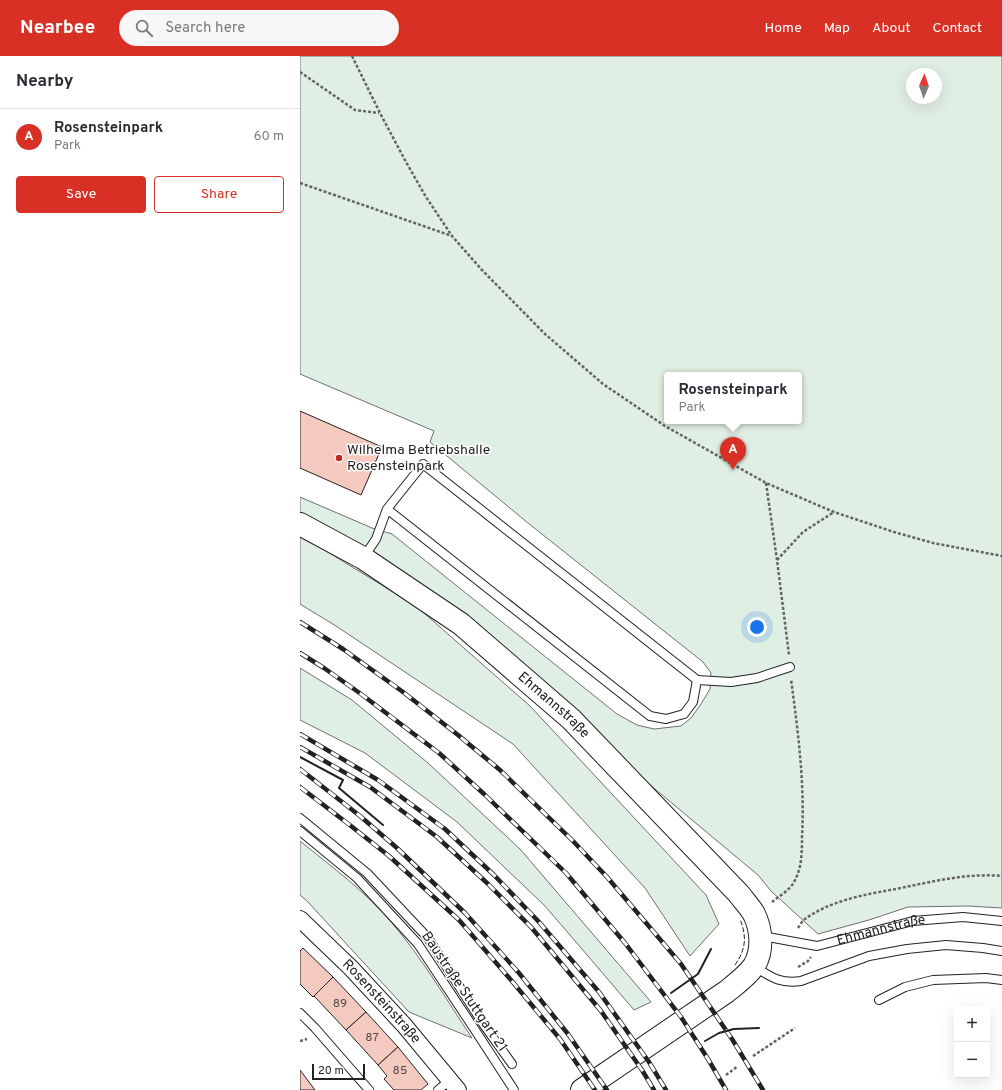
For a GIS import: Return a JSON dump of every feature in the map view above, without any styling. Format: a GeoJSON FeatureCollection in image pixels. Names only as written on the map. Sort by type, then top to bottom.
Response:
{"type":"FeatureCollection","features":[{"type":"Feature","properties":{"kind":"street","name":"Ehmannstraße"},"geometry":{"type":"LineString","coordinates":[[300,524],[364,558],[461,624],[571,719],[739,894],[754,914],[761,936],[760,949],[753,966],[738,982],[726,992],[582,1090]]}},
{"type":"Feature","properties":{"kind":"street","name":"Rosensteinstraße"},"geometry":{"type":"LineString","coordinates":[[300,919],[351,968],[404,1025],[454,1085]]}},
{"type":"Feature","properties":{"kind":"lane"},"geometry":{"type":"LineString","coordinates":[[364,558],[376,539],[387,509],[423,464],[697,680],[732,682],[757,678],[790,667]]}},
{"type":"Feature","properties":{"kind":"lane"},"geometry":{"type":"LineString","coordinates":[[387,509],[650,716],[666,719],[684,714],[693,702],[697,680]]}},
{"type":"Feature","properties":{"kind":"lane","name":"Baustraße Stuttgart 21"},"geometry":{"type":"LineString","coordinates":[[300,818],[367,873],[428,938],[484,1025],[512,1064]]}},
{"type":"Feature","properties":{"kind":"lane","name":"Baustraße Stuttgart 21"},"geometry":{"type":"LineString","coordinates":[[300,831],[357,878],[418,944],[514,1090]]}},
{"type":"Feature","properties":{"kind":"lane","name":"Ehmannstraße"},"geometry":{"type":"LineString","coordinates":[[761,936],[817,946],[913,921],[963,917],[1002,921]]}},
{"type":"Feature","properties":{"kind":"lane"},"geometry":{"type":"LineString","coordinates":[[753,966],[774,979],[792,983],[801,982],[869,956],[907,949],[946,945],[1002,951]]}},
{"type":"Feature","properties":{"kind":"lane"},"geometry":{"type":"LineString","coordinates":[[879,1000],[905,987],[933,980],[986,978],[1002,980]]}},
{"type":"Feature","properties":{"kind":"lane"},"geometry":{"type":"LineString","coordinates":[[300,1013],[369,1090]]}},
{"type":"Feature","properties":{"kind":"lane"},"geometry":{"type":"LineString","coordinates":[[438,1090],[454,1085]]}},
{"type":"Feature","properties":{"kind":"path"},"geometry":{"type":"LineString","coordinates":[[352,56],[406,162],[426,197],[452,236],[481,269],[546,334],[604,384],[665,426],[766,483],[834,512],[894,532],[933,543],[1002,556]]}},
{"type":"Feature","properties":{"kind":"path"},"geometry":{"type":"LineString","coordinates":[[300,72],[355,110],[380,113]]}},
{"type":"Feature","properties":{"kind":"path"},"geometry":{"type":"LineString","coordinates":[[300,183],[452,236]]}},
{"type":"Feature","properties":{"kind":"path"},"geometry":{"type":"LineString","coordinates":[[766,483],[800,748],[804,812],[802,856],[799,870],[794,883],[772,902]]}},
{"type":"Feature","properties":{"kind":"path"},"geometry":{"type":"LineString","coordinates":[[777,560],[803,532],[834,512]]}},
{"type":"Feature","properties":{"kind":"path"},"geometry":{"type":"LineString","coordinates":[[798,928],[804,919],[853,897],[941,880],[980,876],[1002,876]]}},
{"type":"Feature","properties":{"kind":"path"},"geometry":{"type":"LineString","coordinates":[[774,979],[808,962],[817,946]]}},
{"type":"Feature","properties":{"kind":"path"},"geometry":{"type":"LineString","coordinates":[[753,1056],[795,1028]]}},
{"type":"Feature","properties":{"kind":"path"},"geometry":{"type":"LineString","coordinates":[[726,1075],[738,1066]]}},
{"type":"Feature","properties":{"kind":"green space"},"geometry":{"type":"Polygon","coordinates":[[[300,56],[1002,56],[1002,908],[968,906],[908,907],[869,920],[818,934],[771,891],[758,875],[571,719],[461,624],[300,524],[300,497],[372,528],[392,534],[617,714],[637,725],[654,729],[681,726],[691,718],[710,689],[711,673],[703,662],[528,523],[430,442],[434,431],[300,374],[300,56]]]}},
{"type":"Feature","properties":{"kind":"green space"},"geometry":{"type":"Polygon","coordinates":[[[300,535],[416,606],[530,706],[706,895],[719,924],[690,956],[645,888],[513,744],[336,626],[300,604],[300,535]]]}},
{"type":"Feature","properties":{"kind":"green space"},"geometry":{"type":"Polygon","coordinates":[[[300,668],[352,700],[428,763],[520,849],[651,1002],[634,1010],[545,906],[457,822],[365,753],[300,720],[300,668]]]}},
{"type":"Feature","properties":{"kind":"green space"},"geometry":{"type":"Polygon","coordinates":[[[300,841],[336,870],[382,911],[424,964],[472,1038],[409,1012],[300,895],[300,841]]]}},
{"type":"Feature","properties":{"kind":"building","name":"Wilhelma Betriebshalle Rosensteinpark"},"geometry":{"type":"Polygon","coordinates":[[[300,411],[382,447],[361,495],[300,468],[300,411]]]}},
{"type":"Feature","properties":{"kind":"building"},"geometry":{"type":"Polygon","coordinates":[[[303,948],[333,977],[313,997],[300,984],[300,951],[303,948]]]}},
{"type":"Feature","properties":{"kind":"building"},"geometry":{"type":"Polygon","coordinates":[[[333,977],[366,1012],[346,1030],[314,996],[333,977]]]}},
{"type":"Feature","properties":{"kind":"building"},"geometry":{"type":"Polygon","coordinates":[[[366,1012],[398,1047],[378,1065],[346,1030],[366,1012]]]}},
{"type":"Feature","properties":{"kind":"building"},"geometry":{"type":"Polygon","coordinates":[[[398,1047],[428,1084],[421,1090],[394,1090],[384,1079],[387,1076],[378,1065],[398,1047]]]}},
{"type":"Feature","properties":{"kind":"building"},"geometry":{"type":"Polygon","coordinates":[[[300,1070],[315,1090],[300,1090],[300,1070]]]}},
{"type":"Feature","properties":{"kind":"railway"},"geometry":{"type":"LineString","coordinates":[[300,622],[343,649],[403,692],[458,735],[500,770],[572,840],[607,877],[681,964],[732,1039],[763,1090]]}},
{"type":"Feature","properties":{"kind":"railway"},"geometry":{"type":"LineString","coordinates":[[300,653],[361,694],[439,753],[566,873],[625,943],[681,1017],[726,1090]]}},
{"type":"Feature","properties":{"kind":"railway"},"geometry":{"type":"LineString","coordinates":[[300,734],[378,780],[445,829],[494,875],[539,922],[599,992],[649,1062],[666,1090]]}},
{"type":"Feature","properties":{"kind":"railway"},"geometry":{"type":"LineString","coordinates":[[300,747],[370,787],[437,837],[486,882],[531,927],[601,1011],[654,1090]]}},
{"type":"Feature","properties":{"kind":"railway"},"geometry":{"type":"LineString","coordinates":[[300,769],[360,816],[397,848],[465,913],[519,973],[568,1034],[607,1090]]}},
{"type":"Feature","properties":{"kind":"railway"},"geometry":{"type":"LineString","coordinates":[[300,787],[389,856],[459,920],[560,1039],[595,1090]]}},
{"type":"Feature","properties":{"kind":"fence"},"geometry":{"type":"LineString","coordinates":[[735,965],[739,959],[744,943],[744,932],[740,919]]}},
{"type":"Feature","properties":{"kind":"wall"},"geometry":{"type":"LineString","coordinates":[[300,757],[343,780],[339,788],[383,825]]}},
{"type":"Feature","properties":{"kind":"wall"},"geometry":{"type":"LineString","coordinates":[[671,993],[698,974],[711,949]]}},
{"type":"Feature","properties":{"kind":"wall"},"geometry":{"type":"LineString","coordinates":[[705,1041],[719,1033],[734,1029],[759,1028]]}},
{"type":"Feature","properties":{"kind":"place","name":"Wilhelma Betriebshalle Rosensteinpark"},"geometry":{"type":"Point","coordinates":[339,458]}},
{"type":"Feature","properties":{"kind":"place","name":"Rosensteinpark"},"geometry":{"type":"Point","coordinates":[733,470]}}]}
